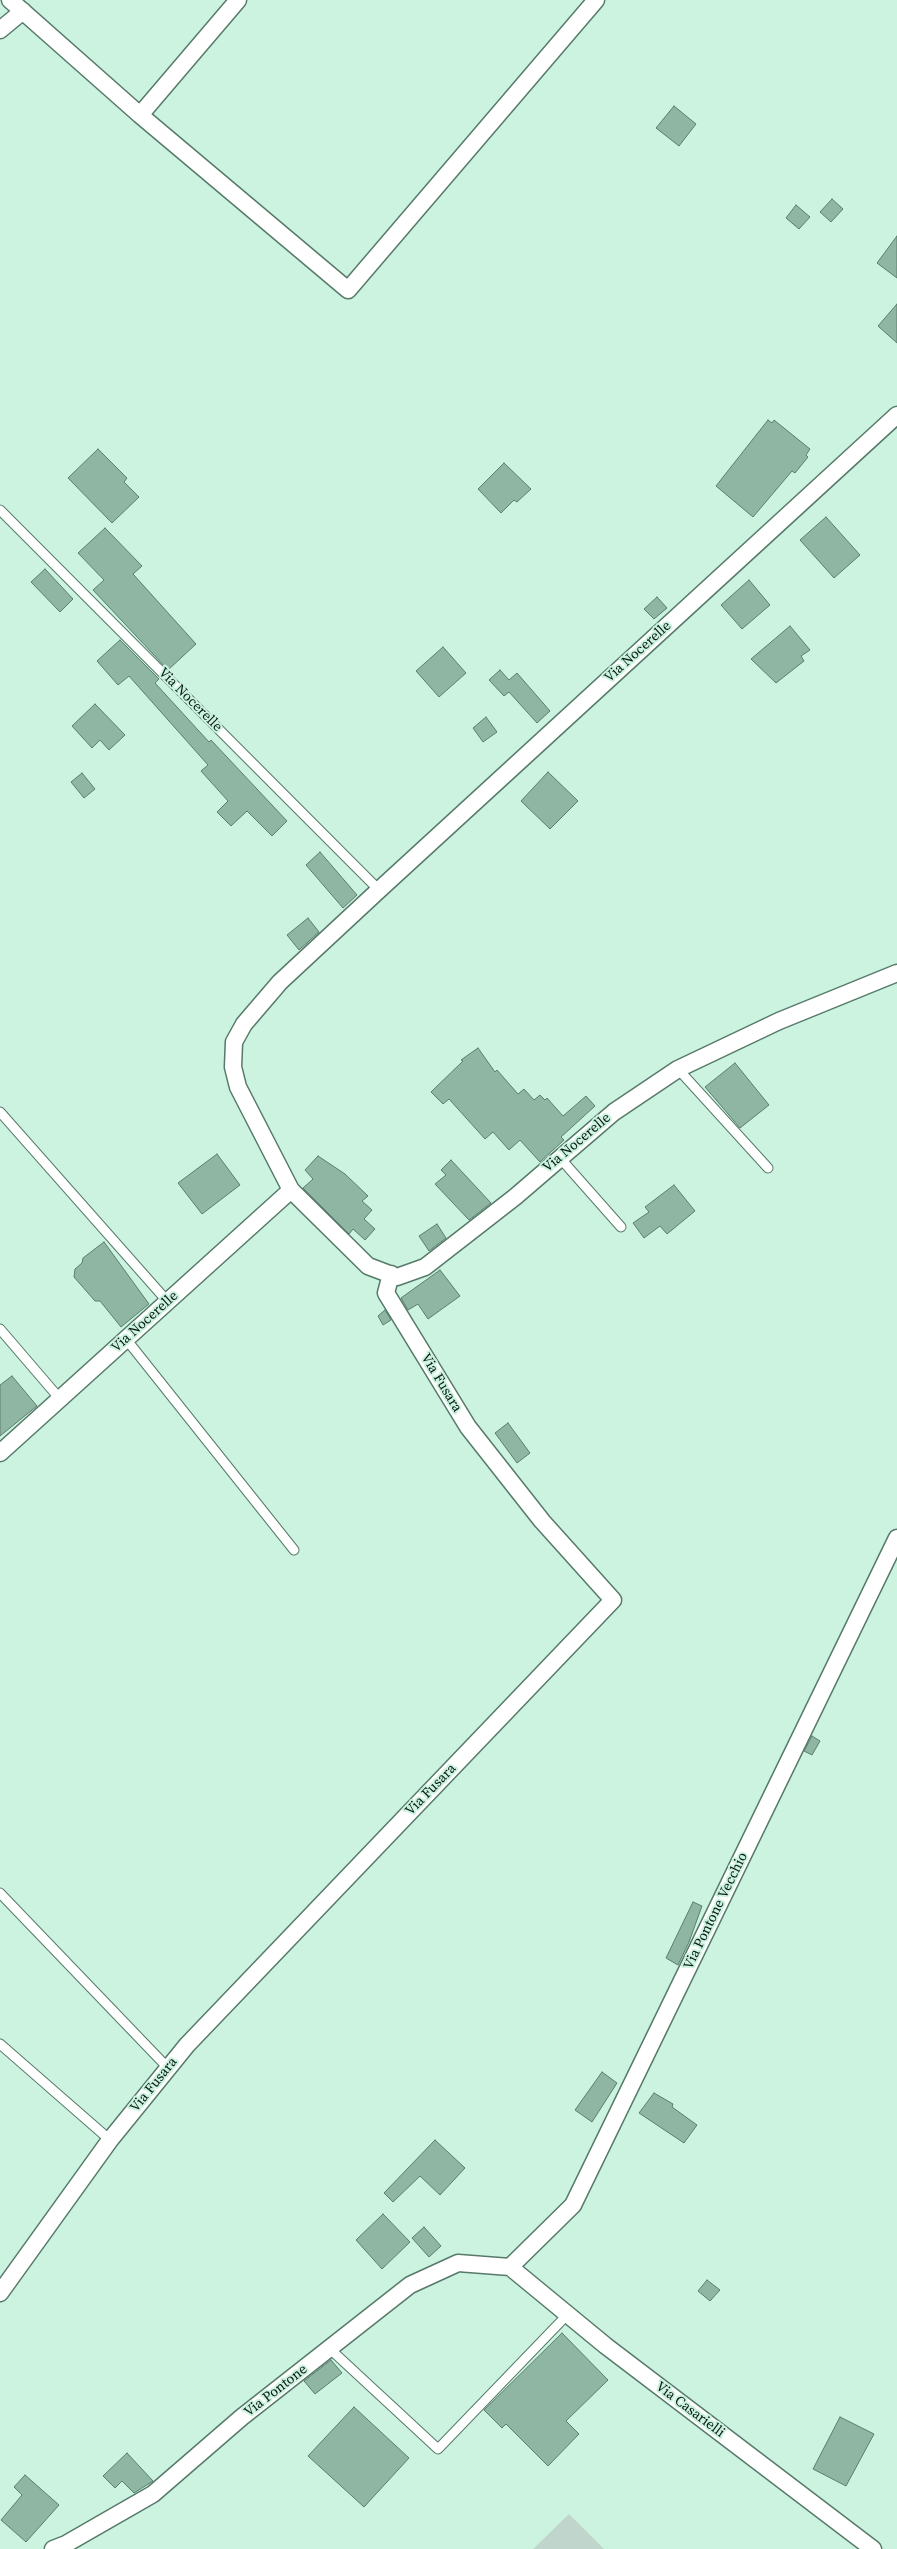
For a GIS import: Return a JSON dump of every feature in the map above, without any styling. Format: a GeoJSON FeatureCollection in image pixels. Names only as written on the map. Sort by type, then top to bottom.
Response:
{"type":"FeatureCollection","features":[{"type":"Feature","properties":{"kind":"street"},"geometry":{"type":"LineString","coordinates":[[10,0],[140,115],[348,290],[596,0]]}},
{"type":"Feature","properties":{"kind":"street"},"geometry":{"type":"LineString","coordinates":[[140,115],[238,0]]}},
{"type":"Feature","properties":{"kind":"street"},"geometry":{"type":"LineString","coordinates":[[0,30],[22,11]]}},
{"type":"Feature","properties":{"kind":"street","name":"Via Nocerelle"},"geometry":{"type":"LineString","coordinates":[[897,415],[280,982],[244,1024],[234,1042],[232,1067],[238,1087],[291,1190],[368,1266],[397,1277],[425,1267],[614,1112],[678,1069],[779,1021],[897,973]]}},
{"type":"Feature","properties":{"kind":"street","name":"Via Nocerelle"},"geometry":{"type":"LineString","coordinates":[[0,1453],[291,1190]]}},
{"type":"Feature","properties":{"kind":"street","name":"Via Fusara"},"geometry":{"type":"LineString","coordinates":[[0,2293],[110,2140],[168,2068],[201,2031],[613,1600],[542,1521],[468,1427],[386,1292],[391,1274]]}},
{"type":"Feature","properties":{"kind":"street","name":"Via Pontone Vecchio"},"geometry":{"type":"LineString","coordinates":[[510,2266],[573,2205],[897,1538]]}},
{"type":"Feature","properties":{"kind":"street","name":"Via Pontone"},"geometry":{"type":"LineString","coordinates":[[53,2549],[66,2544],[153,2494],[242,2417],[410,2285],[458,2263],[510,2266]]}},
{"type":"Feature","properties":{"kind":"street","name":"Via Casarielli"},"geometry":{"type":"LineString","coordinates":[[510,2266],[606,2346],[873,2549]]}},
{"type":"Feature","properties":{"kind":"lane","name":"Via Nocerelle"},"geometry":{"type":"LineString","coordinates":[[0,510],[379,890]]}},
{"type":"Feature","properties":{"kind":"lane"},"geometry":{"type":"LineString","coordinates":[[678,1069],[768,1168]]}},
{"type":"Feature","properties":{"kind":"lane"},"geometry":{"type":"LineString","coordinates":[[0,1112],[168,1302]]}},
{"type":"Feature","properties":{"kind":"lane"},"geometry":{"type":"LineString","coordinates":[[560,1158],[621,1227]]}},
{"type":"Feature","properties":{"kind":"lane"},"geometry":{"type":"LineString","coordinates":[[0,1329],[60,1399]]}},
{"type":"Feature","properties":{"kind":"lane"},"geometry":{"type":"LineString","coordinates":[[126,1339],[294,1550]]}},
{"type":"Feature","properties":{"kind":"lane"},"geometry":{"type":"LineString","coordinates":[[0,1893],[168,2068]]}},
{"type":"Feature","properties":{"kind":"lane"},"geometry":{"type":"LineString","coordinates":[[0,2044],[110,2140]]}},
{"type":"Feature","properties":{"kind":"lane"},"geometry":{"type":"LineString","coordinates":[[329,2348],[438,2449],[568,2314]]}},
{"type":"Feature","properties":{"kind":"green space"},"geometry":{"type":"Polygon","coordinates":[[[569,2514],[604,2549],[533,2549],[569,2514]]]}},
{"type":"Feature","properties":{"kind":"building"},"geometry":{"type":"Polygon","coordinates":[[[674,106],[696,124],[679,146],[656,128],[674,106]]]}},
{"type":"Feature","properties":{"kind":"building"},"geometry":{"type":"Polygon","coordinates":[[[832,199],[843,209],[831,222],[820,212],[832,199]]]}},
{"type":"Feature","properties":{"kind":"building"},"geometry":{"type":"Polygon","coordinates":[[[796,205],[810,217],[799,229],[786,218],[796,205]]]}},
{"type":"Feature","properties":{"kind":"building"},"geometry":{"type":"Polygon","coordinates":[[[897,236],[897,278],[877,263],[897,236]]]}},
{"type":"Feature","properties":{"kind":"building"},"geometry":{"type":"Polygon","coordinates":[[[897,304],[897,343],[878,326],[897,304]]]}},
{"type":"Feature","properties":{"kind":"building"},"geometry":{"type":"Polygon","coordinates":[[[768,420],[772,423],[774,420],[810,449],[806,455],[808,457],[795,473],[792,471],[753,517],[716,486],[768,420]]]}},
{"type":"Feature","properties":{"kind":"building"},"geometry":{"type":"Polygon","coordinates":[[[98,449],[127,478],[124,482],[139,497],[112,523],[68,478],[98,449]]]}},
{"type":"Feature","properties":{"kind":"building"},"geometry":{"type":"Polygon","coordinates":[[[504,463],[531,489],[517,502],[514,500],[501,513],[478,489],[504,463]]]}},
{"type":"Feature","properties":{"kind":"building"},"geometry":{"type":"Polygon","coordinates":[[[826,517],[860,555],[834,578],[800,540],[826,517]]]}},
{"type":"Feature","properties":{"kind":"building"},"geometry":{"type":"Polygon","coordinates":[[[105,528],[142,566],[133,574],[196,644],[168,670],[93,590],[104,580],[78,553],[105,528]]]}},
{"type":"Feature","properties":{"kind":"building"},"geometry":{"type":"Polygon","coordinates":[[[45,569],[73,599],[60,612],[31,582],[45,569]]]}},
{"type":"Feature","properties":{"kind":"building"},"geometry":{"type":"Polygon","coordinates":[[[749,580],[770,605],[742,629],[721,605],[749,580]]]}},
{"type":"Feature","properties":{"kind":"building"},"geometry":{"type":"Polygon","coordinates":[[[657,597],[667,608],[654,619],[644,609],[657,597]]]}},
{"type":"Feature","properties":{"kind":"building"},"geometry":{"type":"Polygon","coordinates":[[[790,626],[810,650],[801,656],[804,661],[776,683],[751,659],[790,626]]]}},
{"type":"Feature","properties":{"kind":"building"},"geometry":{"type":"Polygon","coordinates":[[[120,640],[159,679],[155,683],[209,742],[211,740],[287,821],[272,836],[247,811],[231,826],[217,812],[228,801],[201,771],[208,765],[129,676],[118,685],[97,661],[120,640]]]}},
{"type":"Feature","properties":{"kind":"building"},"geometry":{"type":"Polygon","coordinates":[[[443,647],[466,673],[439,697],[416,671],[443,647]]]}},
{"type":"Feature","properties":{"kind":"building"},"geometry":{"type":"Polygon","coordinates":[[[500,670],[509,680],[517,673],[550,711],[537,723],[509,692],[504,696],[489,680],[500,670]]]}},
{"type":"Feature","properties":{"kind":"building"},"geometry":{"type":"Polygon","coordinates":[[[95,704],[125,735],[109,750],[100,740],[92,748],[72,726],[95,704]]]}},
{"type":"Feature","properties":{"kind":"building"},"geometry":{"type":"Polygon","coordinates":[[[486,717],[497,732],[483,742],[473,728],[486,717]]]}},
{"type":"Feature","properties":{"kind":"building"},"geometry":{"type":"Polygon","coordinates":[[[548,772],[578,801],[550,829],[521,801],[548,772]]]}},
{"type":"Feature","properties":{"kind":"building"},"geometry":{"type":"Polygon","coordinates":[[[82,773],[95,789],[84,798],[71,782],[82,773]]]}},
{"type":"Feature","properties":{"kind":"building"},"geometry":{"type":"Polygon","coordinates":[[[320,852],[357,895],[343,908],[306,865],[320,852]]]}},
{"type":"Feature","properties":{"kind":"building"},"geometry":{"type":"Polygon","coordinates":[[[308,918],[319,932],[299,950],[287,935],[308,918]]]}},
{"type":"Feature","properties":{"kind":"building"},"geometry":{"type":"Polygon","coordinates":[[[478,1048],[495,1072],[497,1070],[518,1094],[524,1089],[534,1100],[540,1095],[545,1100],[547,1098],[563,1116],[586,1096],[595,1106],[561,1137],[564,1140],[540,1162],[520,1140],[509,1150],[493,1132],[485,1139],[449,1099],[443,1104],[431,1092],[463,1061],[461,1060],[478,1048]]]}},
{"type":"Feature","properties":{"kind":"building"},"geometry":{"type":"Polygon","coordinates":[[[735,1063],[769,1105],[740,1128],[705,1087],[735,1063]]]}},
{"type":"Feature","properties":{"kind":"building"},"geometry":{"type":"Polygon","coordinates":[[[217,1154],[240,1185],[202,1214],[178,1183],[217,1154]]]}},
{"type":"Feature","properties":{"kind":"building"},"geometry":{"type":"Polygon","coordinates":[[[318,1156],[345,1174],[368,1196],[362,1201],[372,1210],[364,1219],[375,1229],[365,1240],[353,1229],[349,1234],[303,1188],[313,1179],[305,1170],[318,1156]]]}},
{"type":"Feature","properties":{"kind":"building"},"geometry":{"type":"Polygon","coordinates":[[[451,1160],[491,1203],[469,1220],[435,1184],[446,1175],[441,1170],[451,1160]]]}},
{"type":"Feature","properties":{"kind":"building"},"geometry":{"type":"Polygon","coordinates":[[[674,1185],[695,1211],[667,1234],[660,1226],[644,1238],[633,1223],[649,1212],[645,1207],[674,1185]]]}},
{"type":"Feature","properties":{"kind":"building"},"geometry":{"type":"Polygon","coordinates":[[[437,1224],[446,1238],[429,1251],[419,1236],[437,1224]]]}},
{"type":"Feature","properties":{"kind":"building"},"geometry":{"type":"Polygon","coordinates":[[[104,1242],[149,1304],[121,1327],[100,1301],[95,1301],[74,1277],[75,1269],[82,1263],[83,1258],[104,1242]]]}},
{"type":"Feature","properties":{"kind":"building"},"geometry":{"type":"Polygon","coordinates":[[[440,1270],[460,1296],[428,1319],[418,1304],[408,1310],[401,1298],[440,1270]]]}},
{"type":"Feature","properties":{"kind":"building"},"geometry":{"type":"Polygon","coordinates":[[[385,1310],[391,1320],[383,1325],[378,1316],[385,1310]]]}},
{"type":"Feature","properties":{"kind":"building"},"geometry":{"type":"Polygon","coordinates":[[[12,1376],[37,1406],[0,1436],[0,1385],[12,1376]]]}},
{"type":"Feature","properties":{"kind":"building"},"geometry":{"type":"Polygon","coordinates":[[[508,1423],[530,1453],[517,1463],[495,1433],[508,1423]]]}},
{"type":"Feature","properties":{"kind":"building"},"geometry":{"type":"Polygon","coordinates":[[[812,1736],[820,1741],[812,1755],[804,1751],[812,1736]]]}},
{"type":"Feature","properties":{"kind":"building"},"geometry":{"type":"Polygon","coordinates":[[[693,1902],[702,1906],[689,1942],[678,1965],[666,1958],[693,1902]]]}},
{"type":"Feature","properties":{"kind":"building"},"geometry":{"type":"Polygon","coordinates":[[[602,2072],[617,2083],[592,2122],[575,2110],[602,2072]]]}},
{"type":"Feature","properties":{"kind":"building"},"geometry":{"type":"Polygon","coordinates":[[[654,2093],[673,2104],[672,2107],[697,2125],[684,2143],[639,2113],[654,2093]]]}},
{"type":"Feature","properties":{"kind":"building"},"geometry":{"type":"Polygon","coordinates":[[[435,2140],[465,2168],[440,2195],[420,2176],[393,2202],[384,2193],[435,2140]]]}},
{"type":"Feature","properties":{"kind":"building"},"geometry":{"type":"Polygon","coordinates":[[[383,2214],[410,2242],[382,2269],[356,2240],[383,2214]]]}},
{"type":"Feature","properties":{"kind":"building"},"geometry":{"type":"Polygon","coordinates":[[[424,2227],[441,2246],[429,2257],[412,2238],[424,2227]]]}},
{"type":"Feature","properties":{"kind":"building"},"geometry":{"type":"Polygon","coordinates":[[[707,2280],[720,2290],[710,2301],[698,2291],[707,2280]]]}},
{"type":"Feature","properties":{"kind":"building"},"geometry":{"type":"Polygon","coordinates":[[[562,2333],[608,2380],[566,2421],[579,2434],[548,2466],[506,2424],[502,2428],[484,2410],[562,2333]]]}},
{"type":"Feature","properties":{"kind":"building"},"geometry":{"type":"Polygon","coordinates":[[[331,2360],[342,2373],[315,2394],[304,2381],[331,2360]]]}},
{"type":"Feature","properties":{"kind":"building"},"geometry":{"type":"Polygon","coordinates":[[[354,2407],[409,2458],[364,2507],[308,2456],[354,2407]]]}},
{"type":"Feature","properties":{"kind":"building"},"geometry":{"type":"Polygon","coordinates":[[[840,2417],[874,2434],[846,2486],[813,2469],[840,2417]]]}},
{"type":"Feature","properties":{"kind":"building"},"geometry":{"type":"Polygon","coordinates":[[[127,2453],[153,2481],[134,2493],[122,2481],[115,2488],[103,2476],[127,2453]]]}},
{"type":"Feature","properties":{"kind":"building"},"geometry":{"type":"Polygon","coordinates":[[[25,2475],[59,2505],[26,2542],[1,2520],[22,2495],[14,2487],[25,2475]]]}}]}
